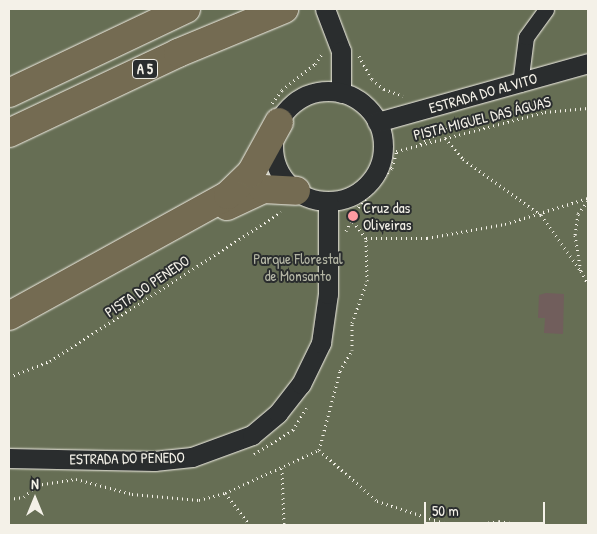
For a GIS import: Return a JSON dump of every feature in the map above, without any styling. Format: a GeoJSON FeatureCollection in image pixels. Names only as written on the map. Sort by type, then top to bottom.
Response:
{"type":"FeatureCollection","features":[{"type":"Feature","properties":{"kind":"highway","name":"A 5"},"geometry":{"type":"LineString","coordinates":[[9,93],[186,9]]}},
{"type":"Feature","properties":{"kind":"highway","name":"A 5"},"geometry":{"type":"LineString","coordinates":[[9,133],[178,53],[284,9]]}},
{"type":"Feature","properties":{"kind":"highway"},"geometry":{"type":"LineString","coordinates":[[9,316],[228,194],[251,173],[273,115]]}},
{"type":"Feature","properties":{"kind":"highway"},"geometry":{"type":"LineString","coordinates":[[9,324],[237,200],[263,189],[291,200]]}},
{"type":"Feature","properties":{"kind":"street"},"geometry":{"type":"LineString","coordinates":[[325,9],[331,42],[343,63],[341,93]]}},
{"type":"Feature","properties":{"kind":"street"},"geometry":{"type":"LineString","coordinates":[[520,84],[526,37],[546,9]]}},
{"type":"Feature","properties":{"kind":"street","name":"ESTRADA DO ALVITO"},"geometry":{"type":"LineString","coordinates":[[377,122],[520,84],[588,63]]}},
{"type":"Feature","properties":{"kind":"street"},"geometry":{"type":"LineString","coordinates":[[320,92],[341,93],[366,107],[377,122],[390,153],[368,184],[349,196],[328,201],[291,200],[275,159],[273,115],[300,98],[320,92]]}},
{"type":"Feature","properties":{"kind":"street","name":"ESTRADA DO PENEDO"},"geometry":{"type":"LineString","coordinates":[[9,458],[154,461],[192,457],[252,435],[278,413],[301,384],[321,343],[328,294],[328,201]]}},
{"type":"Feature","properties":{"kind":"path"},"geometry":{"type":"LineString","coordinates":[[273,115],[282,90],[315,64],[324,49],[331,42]]}},
{"type":"Feature","properties":{"kind":"path"},"geometry":{"type":"LineString","coordinates":[[356,48],[372,79],[384,89],[410,96]]}},
{"type":"Feature","properties":{"kind":"path","name":"PISTA MIGUEL DAS ÁGUAS"},"geometry":{"type":"LineString","coordinates":[[390,153],[545,112],[588,108]]}},
{"type":"Feature","properties":{"kind":"path"},"geometry":{"type":"LineString","coordinates":[[417,146],[474,112]]}},
{"type":"Feature","properties":{"kind":"path"},"geometry":{"type":"LineString","coordinates":[[445,138],[463,159],[541,215],[565,253],[581,271],[588,284]]}},
{"type":"Feature","properties":{"kind":"path"},"geometry":{"type":"LineString","coordinates":[[345,236],[356,211],[392,168],[390,153]]}},
{"type":"Feature","properties":{"kind":"path","name":"PISTA DO PENEDO"},"geometry":{"type":"LineString","coordinates":[[9,377],[50,361],[291,200]]}},
{"type":"Feature","properties":{"kind":"path"},"geometry":{"type":"LineString","coordinates":[[366,238],[427,238],[541,215],[588,200]]}},
{"type":"Feature","properties":{"kind":"path"},"geometry":{"type":"LineString","coordinates":[[581,271],[575,235],[578,214],[588,200]]}},
{"type":"Feature","properties":{"kind":"path"},"geometry":{"type":"LineString","coordinates":[[250,455],[259,453],[293,430],[308,404]]}},
{"type":"Feature","properties":{"kind":"path"},"geometry":{"type":"LineString","coordinates":[[319,450],[377,501],[450,525]]}},
{"type":"Feature","properties":{"kind":"path"},"geometry":{"type":"LineString","coordinates":[[282,468],[284,525]]}},
{"type":"Feature","properties":{"kind":"path"},"geometry":{"type":"LineString","coordinates":[[225,493],[250,525]]}},
{"type":"Feature","properties":{"kind":"path"},"geometry":{"type":"LineString","coordinates":[[473,525],[499,521],[522,525]]}},
{"type":"Feature","properties":{"kind":"green space","name":"Parque Florestal de Monsanto"},"geometry":{"type":"Polygon","coordinates":[[[9,9],[588,9],[588,525],[9,525],[9,9]]]}},
{"type":"Feature","properties":{"kind":"building"},"geometry":{"type":"Polygon","coordinates":[[[546,293],[564,294],[563,334],[544,333],[545,318],[538,318],[539,295],[546,293]]]}},
{"type":"Feature","properties":{"kind":"place","name":"Cruz das Oliveiras"},"geometry":{"type":"Point","coordinates":[353,216]}}]}
